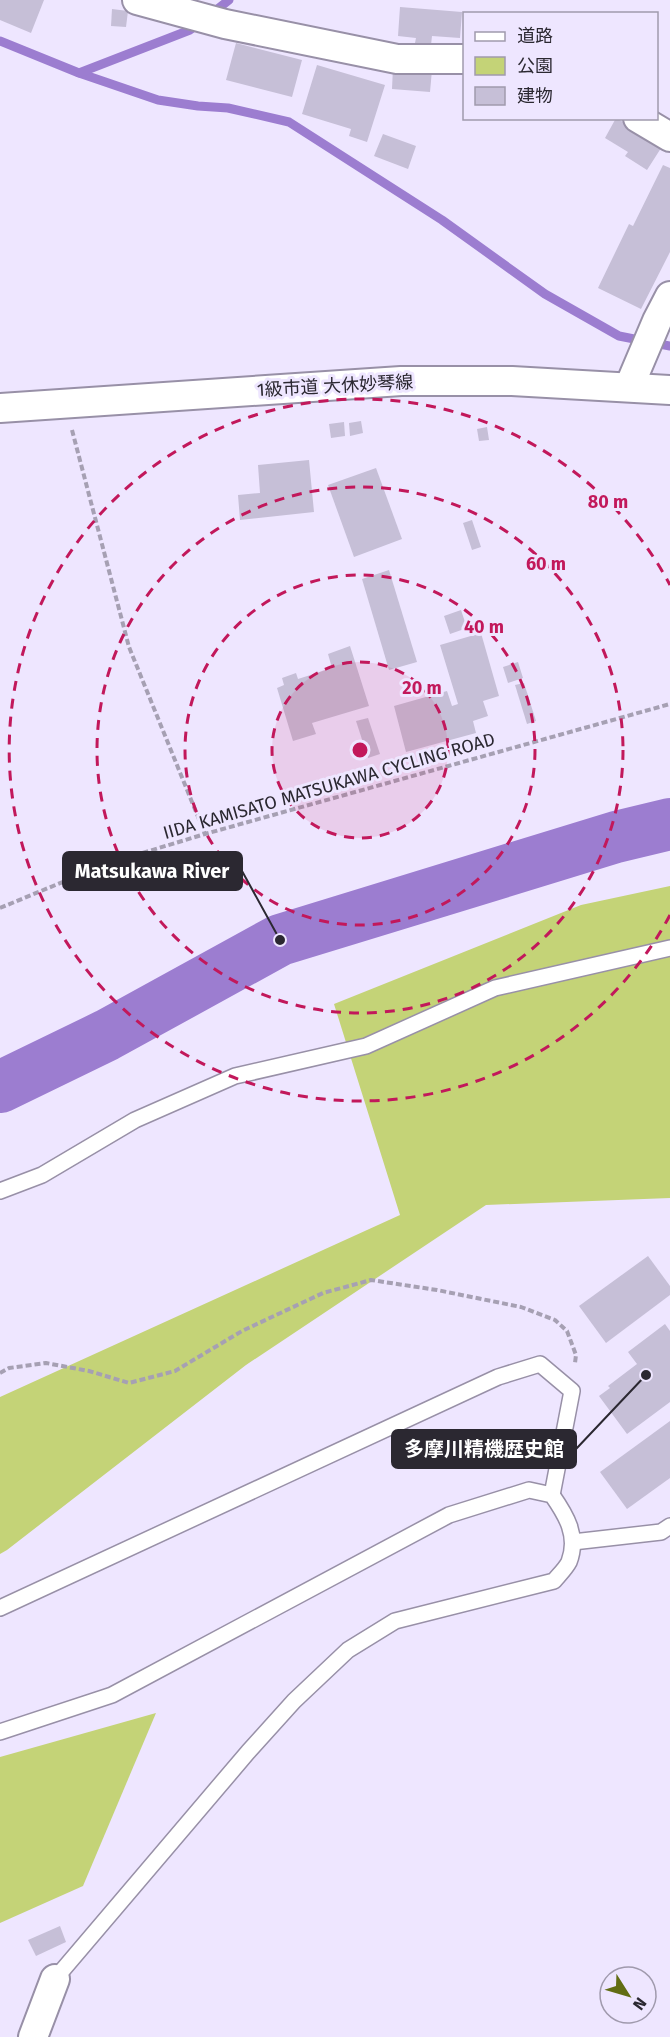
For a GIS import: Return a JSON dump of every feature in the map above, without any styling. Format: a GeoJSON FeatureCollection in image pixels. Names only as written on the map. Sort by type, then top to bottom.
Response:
{"type":"FeatureCollection","features":[{"type":"Feature","properties":{"kind":"street"},"geometry":{"type":"LineString","coordinates":[[137,0],[225,24],[397,59],[463,59]]}},
{"type":"Feature","properties":{"kind":"street"},"geometry":{"type":"LineString","coordinates":[[642,120],[670,136]]}},
{"type":"Feature","properties":{"kind":"street"},"geometry":{"type":"LineString","coordinates":[[629,387],[664,308]]}},
{"type":"Feature","properties":{"kind":"street","name":"1級市道 大休妙琴線"},"geometry":{"type":"LineString","coordinates":[[0,408],[401,381],[512,381],[670,390]]}},
{"type":"Feature","properties":{"kind":"street"},"geometry":{"type":"LineString","coordinates":[[33,2037],[55,1979]]}},
{"type":"Feature","properties":{"kind":"lane"},"geometry":{"type":"LineString","coordinates":[[0,1191],[42,1175],[135,1120],[235,1076],[366,1046],[495,988],[670,948]]}},
{"type":"Feature","properties":{"kind":"lane"},"geometry":{"type":"LineString","coordinates":[[0,1608],[498,1377],[540,1364],[572,1391],[552,1495]]}},
{"type":"Feature","properties":{"kind":"lane"},"geometry":{"type":"LineString","coordinates":[[0,1732],[112,1695],[449,1515],[529,1490],[552,1495],[568,1518],[573,1542],[568,1563],[554,1581],[395,1621],[348,1650],[294,1701],[248,1752],[55,1979]]}},
{"type":"Feature","properties":{"kind":"lane"},"geometry":{"type":"LineString","coordinates":[[573,1542],[661,1532],[670,1526]]}},
{"type":"Feature","properties":{"kind":"path"},"geometry":{"type":"LineString","coordinates":[[65,403],[129,647],[205,834]]}},
{"type":"Feature","properties":{"kind":"path","name":"IIDA KAMISATO MATSUKAWA CYCLING ROAD"},"geometry":{"type":"LineString","coordinates":[[0,908],[106,864],[205,834],[670,704]]}},
{"type":"Feature","properties":{"kind":"path"},"geometry":{"type":"LineString","coordinates":[[0,1373],[9,1368],[46,1362],[89,1371],[129,1383],[176,1371],[242,1331],[324,1293],[371,1280],[520,1307],[555,1320],[567,1331],[576,1354],[572,1391]]}},
{"type":"Feature","properties":{"kind":"green space"},"geometry":{"type":"Polygon","coordinates":[[[670,886],[670,1198],[486,1205],[246,1365],[0,1554],[0,1397],[400,1215],[334,1004],[581,905],[670,886]]]}},
{"type":"Feature","properties":{"kind":"green space"},"geometry":{"type":"Polygon","coordinates":[[[156,1713],[83,1886],[0,1923],[0,1757],[156,1713]]]}},
{"type":"Feature","properties":{"kind":"building"},"geometry":{"type":"Polygon","coordinates":[[[0,0],[44,0],[31,33],[0,20],[0,0]]]}},
{"type":"Feature","properties":{"kind":"building"},"geometry":{"type":"Polygon","coordinates":[[[400,7],[462,12],[460,38],[432,36],[431,45],[415,43],[416,38],[398,36],[400,7]]]}},
{"type":"Feature","properties":{"kind":"building"},"geometry":{"type":"Polygon","coordinates":[[[112,9],[128,11],[126,27],[111,26],[112,9]]]}},
{"type":"Feature","properties":{"kind":"building"},"geometry":{"type":"Polygon","coordinates":[[[236,43],[302,60],[292,97],[226,80],[236,43]]]}},
{"type":"Feature","properties":{"kind":"building"},"geometry":{"type":"Polygon","coordinates":[[[317,65],[385,85],[367,142],[349,136],[351,129],[302,114],[317,65]]]}},
{"type":"Feature","properties":{"kind":"building"},"geometry":{"type":"Polygon","coordinates":[[[393,67],[432,70],[430,92],[392,89],[393,67]]]}},
{"type":"Feature","properties":{"kind":"building"},"geometry":{"type":"Polygon","coordinates":[[[615,120],[619,120],[663,145],[647,170],[625,156],[628,152],[605,138],[615,120]]]}},
{"type":"Feature","properties":{"kind":"building"},"geometry":{"type":"Polygon","coordinates":[[[383,134],[416,146],[408,169],[374,156],[383,134]]]}},
{"type":"Feature","properties":{"kind":"building"},"geometry":{"type":"Polygon","coordinates":[[[663,165],[670,168],[670,252],[641,309],[598,288],[629,224],[633,226],[663,165]]]}},
{"type":"Feature","properties":{"kind":"building"},"geometry":{"type":"Polygon","coordinates":[[[361,421],[363,433],[350,436],[349,423],[361,421]]]}},
{"type":"Feature","properties":{"kind":"building"},"geometry":{"type":"Polygon","coordinates":[[[344,422],[345,436],[331,438],[329,424],[344,422]]]}},
{"type":"Feature","properties":{"kind":"building"},"geometry":{"type":"Polygon","coordinates":[[[487,427],[489,440],[479,441],[477,429],[487,427]]]}},
{"type":"Feature","properties":{"kind":"building"},"geometry":{"type":"Polygon","coordinates":[[[309,460],[314,512],[240,520],[238,495],[260,493],[258,465],[309,460]]]}},
{"type":"Feature","properties":{"kind":"building"},"geometry":{"type":"Polygon","coordinates":[[[376,468],[402,539],[354,557],[328,485],[376,468]]]}},
{"type":"Feature","properties":{"kind":"building"},"geometry":{"type":"Polygon","coordinates":[[[472,520],[481,547],[472,550],[463,523],[472,520]]]}},
{"type":"Feature","properties":{"kind":"building"},"geometry":{"type":"Polygon","coordinates":[[[389,570],[417,662],[389,670],[362,579],[389,570]]]}},
{"type":"Feature","properties":{"kind":"building"},"geometry":{"type":"Polygon","coordinates":[[[461,610],[467,628],[450,634],[444,616],[461,610]]]}},
{"type":"Feature","properties":{"kind":"building"},"geometry":{"type":"Polygon","coordinates":[[[481,633],[499,696],[483,701],[488,716],[473,721],[476,733],[406,752],[394,706],[447,691],[452,706],[458,704],[440,645],[481,633]]]}},
{"type":"Feature","properties":{"kind":"building"},"geometry":{"type":"Polygon","coordinates":[[[350,646],[369,706],[312,723],[316,734],[293,741],[277,688],[284,685],[282,678],[296,673],[298,679],[332,668],[328,654],[350,646]]]}},
{"type":"Feature","properties":{"kind":"building"},"geometry":{"type":"Polygon","coordinates":[[[518,662],[523,678],[508,683],[503,667],[518,662]]]}},
{"type":"Feature","properties":{"kind":"building"},"geometry":{"type":"Polygon","coordinates":[[[524,683],[536,721],[527,724],[515,685],[524,683]]]}},
{"type":"Feature","properties":{"kind":"building"},"geometry":{"type":"Polygon","coordinates":[[[368,718],[380,754],[368,758],[356,721],[368,718]]]}},
{"type":"Feature","properties":{"kind":"building"},"geometry":{"type":"Polygon","coordinates":[[[648,1256],[670,1286],[670,1295],[606,1343],[579,1306],[648,1256]]]}},
{"type":"Feature","properties":{"kind":"building"},"geometry":{"type":"Polygon","coordinates":[[[665,1324],[670,1331],[670,1402],[627,1434],[599,1396],[610,1388],[608,1386],[637,1364],[628,1352],[665,1324]]]}},
{"type":"Feature","properties":{"kind":"building"},"geometry":{"type":"Polygon","coordinates":[[[670,1421],[670,1478],[627,1509],[600,1472],[670,1421]]]}},
{"type":"Feature","properties":{"kind":"building"},"geometry":{"type":"Polygon","coordinates":[[[60,1926],[66,1942],[36,1956],[28,1940],[60,1926]]]}},
{"type":"Feature","properties":{"kind":"waterway"},"geometry":{"type":"LineString","coordinates":[[210,15],[229,0]]}},
{"type":"Feature","properties":{"kind":"waterway"},"geometry":{"type":"LineString","coordinates":[[79,73],[190,30],[199,23]]}},
{"type":"Feature","properties":{"kind":"waterway"},"geometry":{"type":"LineString","coordinates":[[0,41],[79,73],[158,100],[228,108],[289,122],[442,220],[545,294],[619,336],[670,346]]}},
{"type":"Feature","properties":{"kind":"waterway"},"geometry":{"type":"LineString","coordinates":[[0,1087],[107,1035],[280,940],[616,837],[670,824]]}},
{"type":"Feature","properties":{"kind":"place","name":"Matsukawa River"},"geometry":{"type":"Point","coordinates":[280,940]}},
{"type":"Feature","properties":{"kind":"place","name":"多摩川精機歴史館"},"geometry":{"type":"Point","coordinates":[646,1375]}}]}
